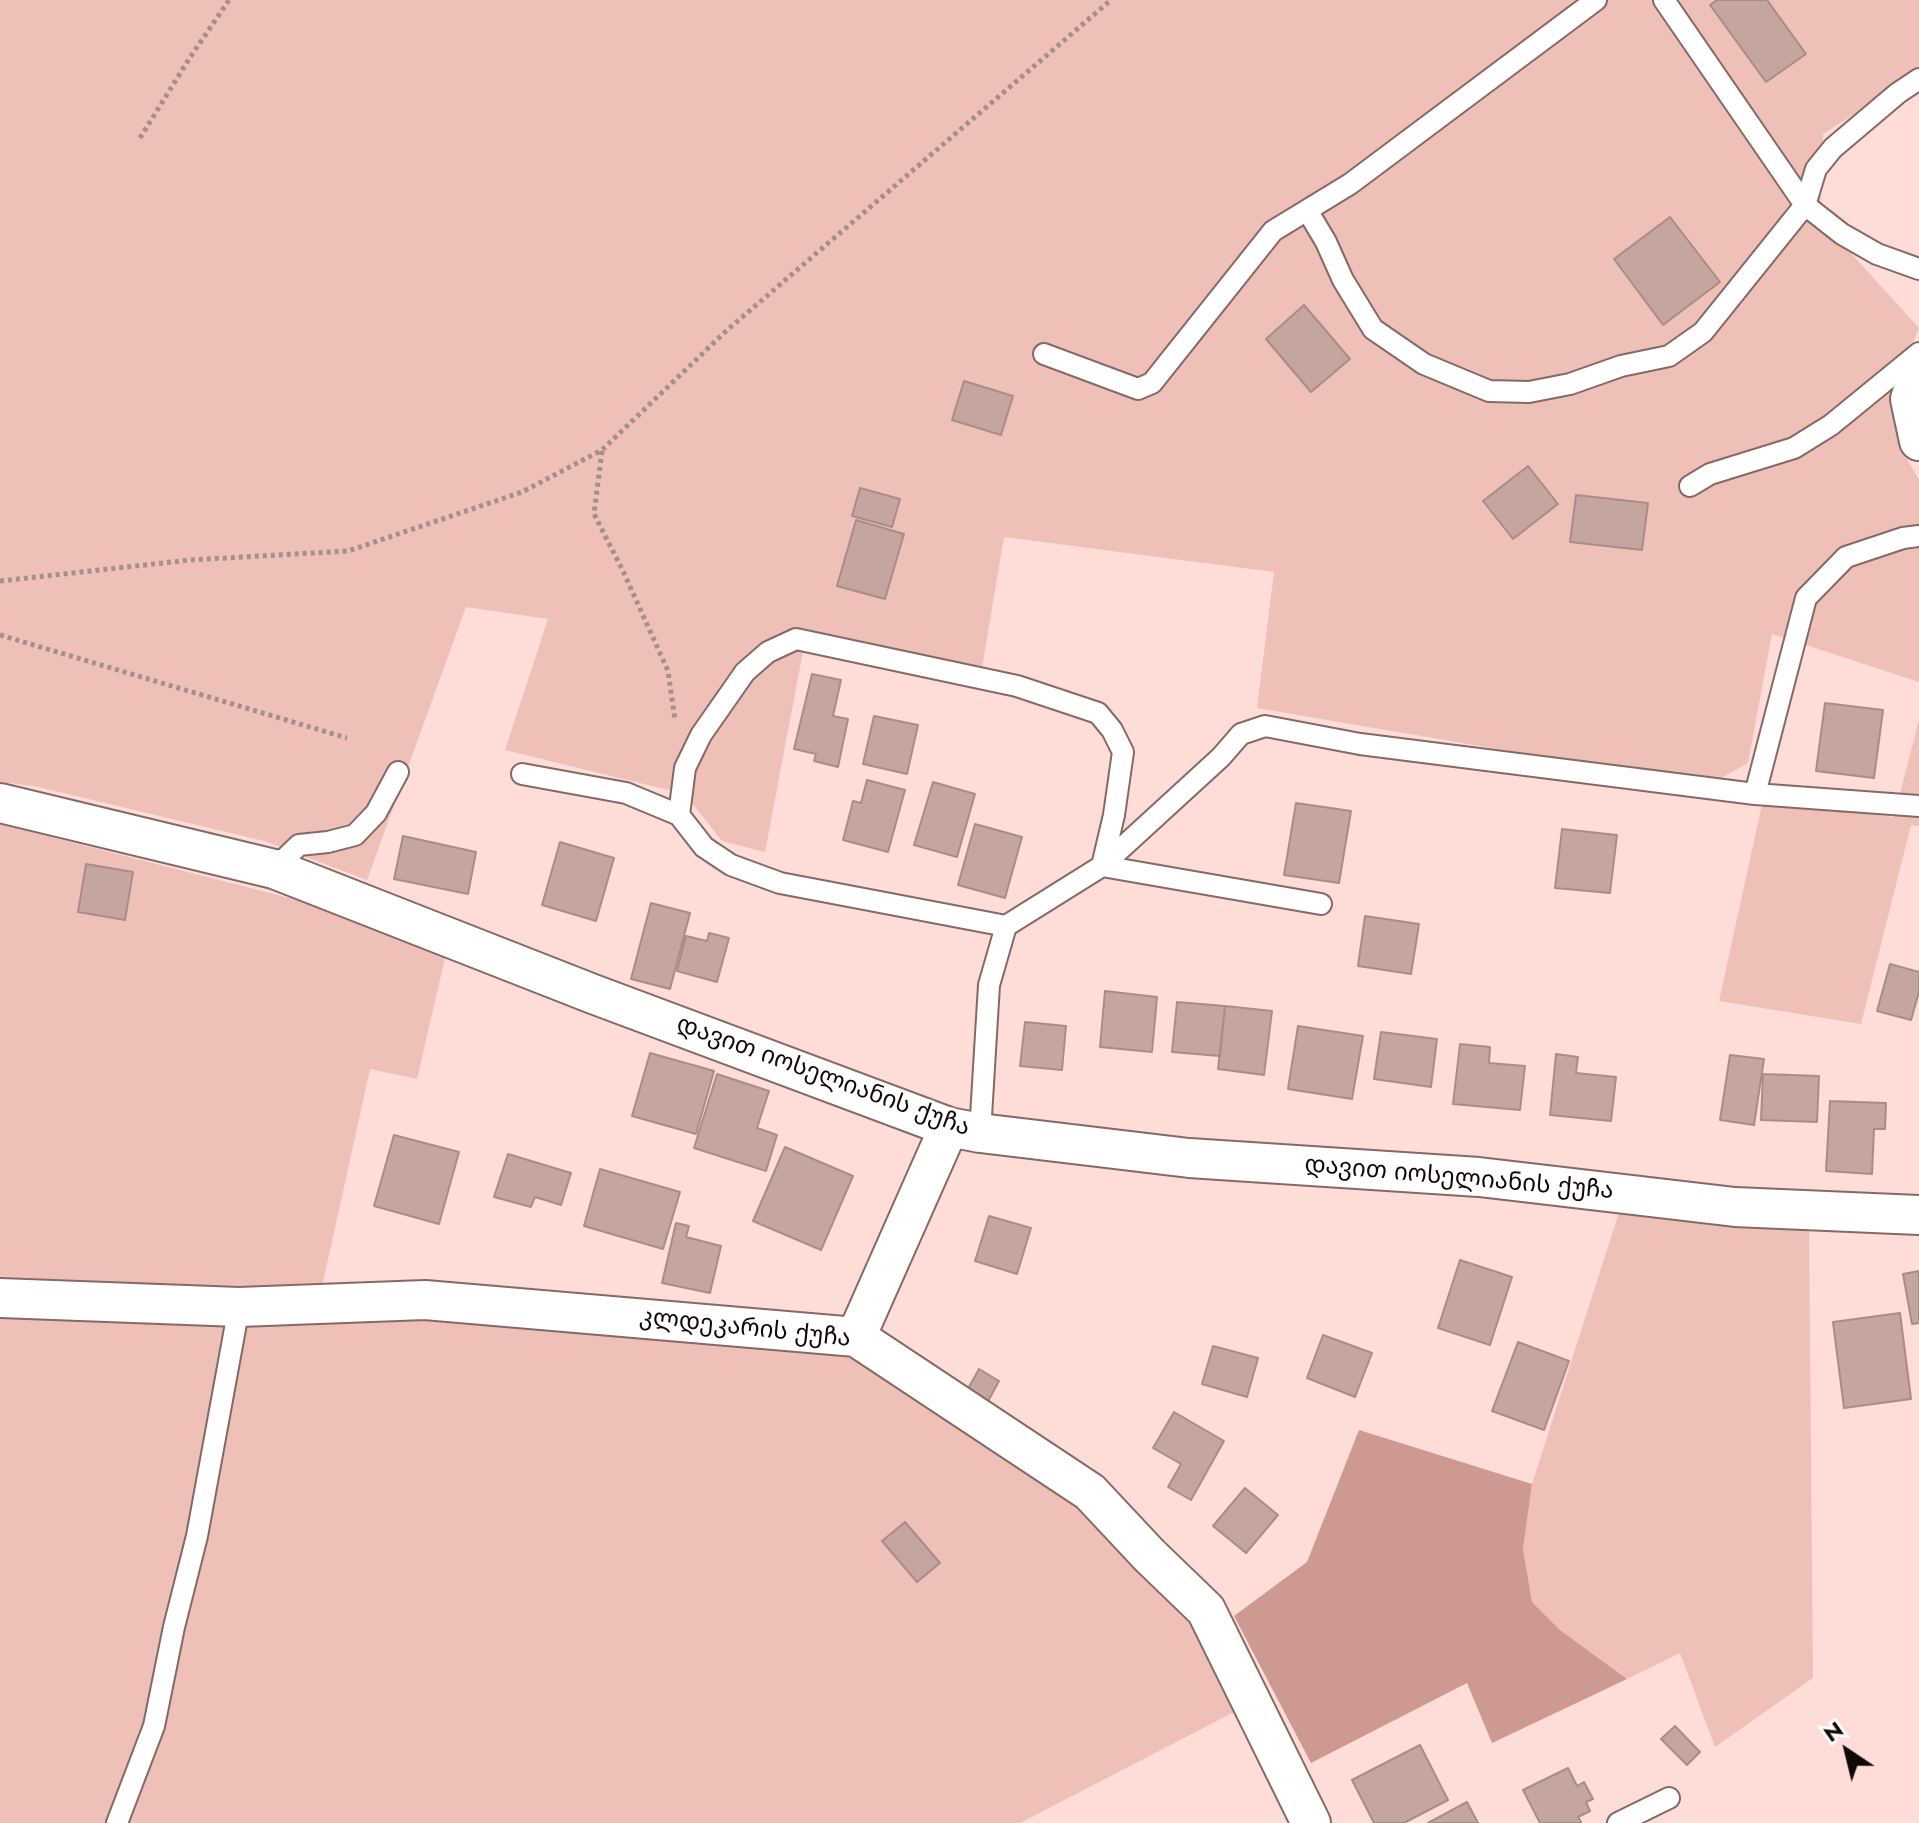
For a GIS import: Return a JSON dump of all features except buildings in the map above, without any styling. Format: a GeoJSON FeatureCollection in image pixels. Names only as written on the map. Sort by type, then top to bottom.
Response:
{"type":"FeatureCollection","features":[{"type":"Feature","properties":{"kind":"street"},"geometry":{"type":"LineString","coordinates":[[1919,372],[1910,399],[1919,441]]}},
{"type":"Feature","properties":{"kind":"street","name":"დავით იოსელიანის ქუჩა"},"geometry":{"type":"LineString","coordinates":[[0,803],[274,869],[593,994],[965,1130],[1189,1158],[1479,1177],[1735,1207],[1919,1215]]}},
{"type":"Feature","properties":{"kind":"street"},"geometry":{"type":"LineString","coordinates":[[856,1337],[965,1130]]}},
{"type":"Feature","properties":{"kind":"street","name":"კლდეკარის ქუჩა"},"geometry":{"type":"LineString","coordinates":[[0,1298],[239,1307],[425,1300],[856,1337],[1090,1492],[1206,1610],[1311,1823]]}},
{"type":"Feature","properties":{"kind":"lane"},"geometry":{"type":"LineString","coordinates":[[1044,354],[1138,389],[1152,383],[1273,231],[1362,175],[1596,0]]}},
{"type":"Feature","properties":{"kind":"lane"},"geometry":{"type":"LineString","coordinates":[[1664,0],[1805,205],[1842,234],[1877,254],[1919,269]]}},
{"type":"Feature","properties":{"kind":"lane"},"geometry":{"type":"LineString","coordinates":[[1307,210],[1343,280],[1373,329],[1424,364],[1489,391],[1529,392],[1570,384],[1621,366],[1669,356],[1703,332],[1805,205],[1816,169],[1833,148],[1919,79]]}},
{"type":"Feature","properties":{"kind":"lane"},"geometry":{"type":"LineString","coordinates":[[1690,486],[1710,474],[1794,448],[1831,425],[1919,353]]}},
{"type":"Feature","properties":{"kind":"lane"},"geometry":{"type":"LineString","coordinates":[[1755,794],[1806,598],[1846,557],[1903,538],[1919,536]]}},
{"type":"Feature","properties":{"kind":"lane"},"geometry":{"type":"LineString","coordinates":[[679,815],[685,768],[701,735],[745,672],[768,652],[796,639],[1017,686],[1098,713],[1112,730],[1123,752],[1114,815],[1102,866]]}},
{"type":"Feature","properties":{"kind":"lane"},"geometry":{"type":"LineString","coordinates":[[965,1130],[989,985],[1006,926],[1102,866],[1221,757],[1241,734],[1265,726],[1360,744],[1755,794],[1919,806]]}},
{"type":"Feature","properties":{"kind":"lane"},"geometry":{"type":"LineString","coordinates":[[274,869],[299,845],[355,835],[376,813],[398,772]]}},
{"type":"Feature","properties":{"kind":"lane"},"geometry":{"type":"LineString","coordinates":[[522,774],[626,793],[679,815],[704,847],[731,865],[780,883],[1006,926]]}},
{"type":"Feature","properties":{"kind":"lane"},"geometry":{"type":"LineString","coordinates":[[1102,866],[1321,904]]}},
{"type":"Feature","properties":{"kind":"lane"},"geometry":{"type":"LineString","coordinates":[[117,1823],[154,1726],[197,1536],[239,1307]]}},
{"type":"Feature","properties":{"kind":"lane"},"geometry":{"type":"LineString","coordinates":[[1618,1823],[1669,1798]]}},
{"type":"Feature","properties":{"kind":"path"},"geometry":{"type":"LineString","coordinates":[[140,138],[229,0]]}},
{"type":"Feature","properties":{"kind":"path"},"geometry":{"type":"LineString","coordinates":[[0,581],[190,560],[348,551],[522,492],[602,450],[726,331],[1111,0]]}},
{"type":"Feature","properties":{"kind":"path"},"geometry":{"type":"LineString","coordinates":[[602,450],[594,514],[668,671],[685,768]]}},
{"type":"Feature","properties":{"kind":"path"},"geometry":{"type":"LineString","coordinates":[[0,635],[347,738]]}},
{"type":"Feature","properties":{"kind":"shaded area"},"geometry":{"type":"Polygon","coordinates":[[[0,0],[1919,0],[1919,73],[1823,134],[1820,219],[1919,328],[1890,396],[1900,447],[1919,480],[1919,682],[1772,634],[1748,763],[1709,785],[1257,708],[1274,572],[1004,537],[980,680],[805,641],[765,852],[722,841],[685,794],[505,750],[548,619],[466,607],[367,880],[264,841],[34,786],[0,782],[0,0]]]}},
{"type":"Feature","properties":{"kind":"shaded area"},"geometry":{"type":"Polygon","coordinates":[[[1919,720],[1919,826],[1911,825],[1861,1024],[1719,1001],[1763,800],[1894,817],[1919,720]]]}},
{"type":"Feature","properties":{"kind":"shaded area"},"geometry":{"type":"Polygon","coordinates":[[[0,824],[313,904],[445,958],[417,1079],[370,1069],[314,1323],[458,1320],[850,1351],[906,1393],[1078,1509],[1187,1620],[1242,1708],[1020,1823],[0,1823],[0,824]]]}},
{"type":"Feature","properties":{"kind":"shaded area"},"geometry":{"type":"Polygon","coordinates":[[[1621,1206],[1809,1223],[1813,1678],[1715,1747],[1680,1653],[1627,1679],[1560,1630],[1532,1602],[1523,1549],[1532,1484],[1621,1206]]]}},
{"type":"Feature","properties":{"kind":"shaded area"},"geometry":{"type":"Polygon","coordinates":[[[1359,1430],[1532,1484],[1523,1549],[1532,1602],[1560,1630],[1627,1679],[1492,1743],[1467,1683],[1311,1763],[1234,1616],[1307,1562],[1359,1430]]]}}]}
